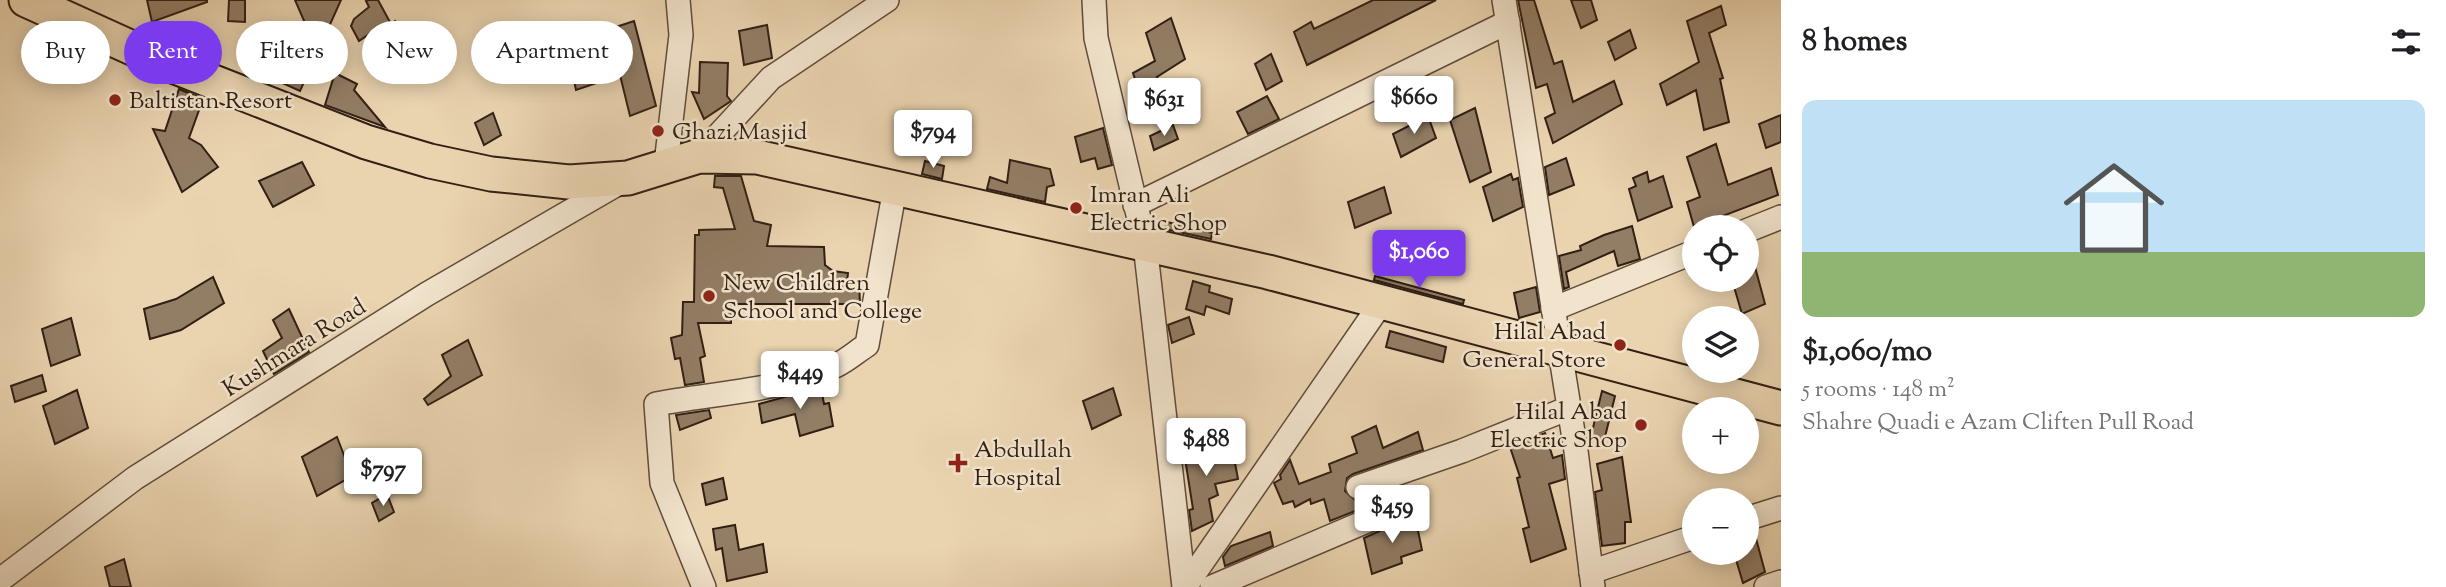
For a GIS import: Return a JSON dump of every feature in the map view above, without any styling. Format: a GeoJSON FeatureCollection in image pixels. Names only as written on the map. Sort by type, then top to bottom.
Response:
{"type":"FeatureCollection","features":[{"type":"Feature","properties":{"kind":"highway"},"geometry":{"type":"LineString","coordinates":[[26,0],[163,62],[366,142],[429,161],[533,180],[569,182],[628,178],[666,164],[699,156],[757,157],[1144,244],[1382,302],[1781,408]]}},
{"type":"Feature","properties":{"kind":"street"},"geometry":{"type":"LineString","coordinates":[[666,164],[681,36],[678,0]]}},
{"type":"Feature","properties":{"kind":"street"},"geometry":{"type":"LineString","coordinates":[[699,156],[771,78],[887,0]]}},
{"type":"Feature","properties":{"kind":"street"},"geometry":{"type":"LineString","coordinates":[[1094,0],[1096,38],[1144,244],[1184,587]]}},
{"type":"Feature","properties":{"kind":"street"},"geometry":{"type":"LineString","coordinates":[[1135,205],[1506,11],[1569,408],[1592,579],[1682,542]]}},
{"type":"Feature","properties":{"kind":"street","name":"Kushmara Road"},"geometry":{"type":"LineString","coordinates":[[0,580],[135,478],[427,295],[628,178]]}},
{"type":"Feature","properties":{"kind":"street"},"geometry":{"type":"LineString","coordinates":[[704,587],[662,483],[656,404],[719,392],[751,391],[835,366],[867,345],[895,188]]}},
{"type":"Feature","properties":{"kind":"street"},"geometry":{"type":"LineString","coordinates":[[1759,226],[1781,217]]}},
{"type":"Feature","properties":{"kind":"street"},"geometry":{"type":"LineString","coordinates":[[1553,309],[1682,257]]}},
{"type":"Feature","properties":{"kind":"street"},"geometry":{"type":"LineString","coordinates":[[1184,587],[1382,302]]}},
{"type":"Feature","properties":{"kind":"street"},"geometry":{"type":"LineString","coordinates":[[1358,487],[1462,451],[1569,408]]}},
{"type":"Feature","properties":{"kind":"street"},"geometry":{"type":"LineString","coordinates":[[1759,515],[1781,508]]}},
{"type":"Feature","properties":{"kind":"street"},"geometry":{"type":"LineString","coordinates":[[1212,587],[1395,509]]}},
{"type":"Feature","properties":{"kind":"street"},"geometry":{"type":"LineString","coordinates":[[1766,587],[1781,582]]}},
{"type":"Feature","properties":{"kind":"building"},"geometry":{"type":"Polygon","coordinates":[[[147,0],[207,0],[207,2],[152,21],[147,0]]]}},
{"type":"Feature","properties":{"kind":"building"},"geometry":{"type":"Polygon","coordinates":[[[229,0],[245,0],[245,21],[228,21],[229,0]]]}},
{"type":"Feature","properties":{"kind":"building"},"geometry":{"type":"Polygon","coordinates":[[[295,0],[341,0],[332,21],[304,21],[295,0]]]}},
{"type":"Feature","properties":{"kind":"building"},"geometry":{"type":"Polygon","coordinates":[[[378,0],[389,21],[362,21],[362,39],[359,41],[351,26],[354,19],[369,7],[366,1],[378,0]]]}},
{"type":"Feature","properties":{"kind":"building"},"geometry":{"type":"Polygon","coordinates":[[[1373,0],[1436,0],[1307,65],[1294,32],[1311,22],[1314,29],[1373,0]]]}},
{"type":"Feature","properties":{"kind":"building"},"geometry":{"type":"Polygon","coordinates":[[[1518,0],[1534,0],[1554,64],[1562,61],[1573,102],[1614,81],[1622,104],[1553,143],[1545,118],[1555,113],[1547,84],[1536,88],[1518,0]]]}},
{"type":"Feature","properties":{"kind":"building"},"geometry":{"type":"Polygon","coordinates":[[[1571,0],[1591,0],[1597,20],[1581,28],[1571,0]]]}},
{"type":"Feature","properties":{"kind":"building"},"geometry":{"type":"Polygon","coordinates":[[[1721,6],[1726,25],[1709,33],[1723,78],[1720,79],[1729,122],[1704,130],[1696,90],[1667,105],[1660,84],[1699,62],[1687,21],[1721,6]]]}},
{"type":"Feature","properties":{"kind":"building"},"geometry":{"type":"Polygon","coordinates":[[[1171,18],[1185,59],[1157,77],[1162,93],[1143,103],[1133,73],[1155,61],[1146,33],[1171,18]]]}},
{"type":"Feature","properties":{"kind":"building"},"geometry":{"type":"Polygon","coordinates":[[[633,21],[656,106],[630,116],[622,84],[633,84],[633,21]]]}},
{"type":"Feature","properties":{"kind":"building"},"geometry":{"type":"Polygon","coordinates":[[[767,25],[772,58],[744,65],[739,31],[767,25]]]}},
{"type":"Feature","properties":{"kind":"building"},"geometry":{"type":"Polygon","coordinates":[[[1630,30],[1636,48],[1615,60],[1608,42],[1630,30]]]}},
{"type":"Feature","properties":{"kind":"building"},"geometry":{"type":"Polygon","coordinates":[[[1271,54],[1282,81],[1266,90],[1255,64],[1271,54]]]}},
{"type":"Feature","properties":{"kind":"building"},"geometry":{"type":"Polygon","coordinates":[[[700,62],[728,63],[727,96],[731,101],[704,119],[692,92],[699,93],[700,62]]]}},
{"type":"Feature","properties":{"kind":"building"},"geometry":{"type":"Polygon","coordinates":[[[348,80],[357,84],[354,90],[385,127],[325,105],[332,84],[348,84],[348,80]]]}},
{"type":"Feature","properties":{"kind":"building"},"geometry":{"type":"Polygon","coordinates":[[[284,84],[303,84],[300,91],[284,84]]]}},
{"type":"Feature","properties":{"kind":"building"},"geometry":{"type":"Polygon","coordinates":[[[575,84],[594,84],[576,90],[575,84]]]}},
{"type":"Feature","properties":{"kind":"building"},"geometry":{"type":"Polygon","coordinates":[[[179,89],[203,99],[189,138],[201,145],[218,167],[182,192],[153,129],[165,131],[179,89]]]}},
{"type":"Feature","properties":{"kind":"building"},"geometry":{"type":"Polygon","coordinates":[[[1267,96],[1279,119],[1248,134],[1237,112],[1267,96]]]}},
{"type":"Feature","properties":{"kind":"building"},"geometry":{"type":"Polygon","coordinates":[[[1475,108],[1491,172],[1470,182],[1450,120],[1475,108]]]}},
{"type":"Feature","properties":{"kind":"building"},"geometry":{"type":"Polygon","coordinates":[[[493,113],[501,135],[484,145],[475,123],[493,113]]]}},
{"type":"Feature","properties":{"kind":"building"},"geometry":{"type":"Polygon","coordinates":[[[1781,115],[1781,142],[1766,148],[1759,124],[1781,115]]]}},
{"type":"Feature","properties":{"kind":"building"},"geometry":{"type":"Polygon","coordinates":[[[1428,116],[1436,138],[1401,157],[1393,134],[1428,116]]]}},
{"type":"Feature","properties":{"kind":"building"},"geometry":{"type":"Polygon","coordinates":[[[1173,125],[1178,139],[1154,150],[1150,136],[1173,125]]]}},
{"type":"Feature","properties":{"kind":"building"},"geometry":{"type":"Polygon","coordinates":[[[1103,128],[1112,165],[1098,169],[1095,158],[1081,162],[1075,137],[1103,128]]]}},
{"type":"Feature","properties":{"kind":"building"},"geometry":{"type":"Polygon","coordinates":[[[1716,144],[1728,185],[1771,168],[1778,195],[1726,215],[1691,215],[1687,202],[1700,197],[1687,157],[1716,144]]]}},
{"type":"Feature","properties":{"kind":"building"},"geometry":{"type":"Polygon","coordinates":[[[1566,158],[1574,185],[1549,195],[1545,167],[1566,158]]]}},
{"type":"Feature","properties":{"kind":"building"},"geometry":{"type":"Polygon","coordinates":[[[1010,160],[1050,169],[1054,185],[1047,187],[1045,202],[987,189],[990,177],[1007,183],[1010,160]]]}},
{"type":"Feature","properties":{"kind":"building"},"geometry":{"type":"Polygon","coordinates":[[[925,161],[944,166],[942,179],[922,174],[925,161]]]}},
{"type":"Feature","properties":{"kind":"building"},"geometry":{"type":"Polygon","coordinates":[[[302,162],[314,185],[273,207],[259,181],[302,162]]]}},
{"type":"Feature","properties":{"kind":"building"},"geometry":{"type":"Polygon","coordinates":[[[1647,172],[1649,182],[1663,176],[1672,207],[1638,221],[1629,189],[1636,186],[1633,178],[1647,172]]]}},
{"type":"Feature","properties":{"kind":"building"},"geometry":{"type":"Polygon","coordinates":[[[1511,174],[1513,180],[1518,178],[1523,207],[1493,221],[1483,187],[1511,174]]]}},
{"type":"Feature","properties":{"kind":"building"},"geometry":{"type":"Polygon","coordinates":[[[715,176],[741,176],[754,221],[771,225],[767,246],[824,247],[825,265],[833,271],[848,273],[847,282],[859,282],[860,304],[731,304],[731,323],[698,323],[705,356],[700,358],[704,382],[685,385],[680,358],[675,359],[671,338],[682,335],[683,302],[694,302],[695,235],[699,235],[699,230],[735,229],[723,188],[714,187],[715,176]]]}},
{"type":"Feature","properties":{"kind":"building"},"geometry":{"type":"Polygon","coordinates":[[[1384,187],[1391,213],[1355,228],[1348,202],[1384,187]]]}},
{"type":"Feature","properties":{"kind":"building"},"geometry":{"type":"Polygon","coordinates":[[[1167,222],[1212,233],[1211,239],[1165,229],[1167,222]]]}},
{"type":"Feature","properties":{"kind":"building"},"geometry":{"type":"Polygon","coordinates":[[[1632,226],[1640,259],[1618,266],[1614,251],[1566,272],[1569,287],[1564,289],[1559,256],[1581,250],[1580,246],[1632,226]]]}},
{"type":"Feature","properties":{"kind":"building"},"geometry":{"type":"Polygon","coordinates":[[[1375,276],[1464,300],[1463,304],[1374,280],[1375,276]]]}},
{"type":"Feature","properties":{"kind":"building"},"geometry":{"type":"Polygon","coordinates":[[[213,277],[224,303],[181,330],[150,339],[144,309],[176,299],[213,277]]]}},
{"type":"Feature","properties":{"kind":"building"},"geometry":{"type":"Polygon","coordinates":[[[1193,281],[1210,286],[1209,292],[1232,299],[1229,314],[1206,306],[1204,315],[1186,309],[1193,281]]]}},
{"type":"Feature","properties":{"kind":"building"},"geometry":{"type":"Polygon","coordinates":[[[1759,282],[1765,304],[1759,307],[1740,306],[1736,292],[1759,292],[1759,282]]]}},
{"type":"Feature","properties":{"kind":"building"},"geometry":{"type":"Polygon","coordinates":[[[1536,287],[1540,312],[1519,318],[1514,293],[1536,287]]]}},
{"type":"Feature","properties":{"kind":"building"},"geometry":{"type":"Polygon","coordinates":[[[289,309],[309,352],[274,374],[263,351],[282,338],[273,320],[289,309]]]}},
{"type":"Feature","properties":{"kind":"building"},"geometry":{"type":"Polygon","coordinates":[[[1189,317],[1194,334],[1172,343],[1168,325],[1189,317]]]}},
{"type":"Feature","properties":{"kind":"building"},"geometry":{"type":"Polygon","coordinates":[[[71,318],[80,355],[51,366],[42,329],[71,318]]]}},
{"type":"Feature","properties":{"kind":"building"},"geometry":{"type":"Polygon","coordinates":[[[1390,331],[1446,347],[1443,362],[1386,347],[1390,331]]]}},
{"type":"Feature","properties":{"kind":"building"},"geometry":{"type":"Polygon","coordinates":[[[468,340],[482,375],[428,405],[424,399],[451,376],[442,355],[468,340]]]}},
{"type":"Feature","properties":{"kind":"building"},"geometry":{"type":"Polygon","coordinates":[[[42,375],[46,391],[15,402],[11,386],[42,375]]]}},
{"type":"Feature","properties":{"kind":"building"},"geometry":{"type":"Polygon","coordinates":[[[817,388],[818,394],[822,393],[824,404],[829,403],[833,426],[800,436],[795,414],[762,423],[759,404],[817,388]]]}},
{"type":"Feature","properties":{"kind":"building"},"geometry":{"type":"Polygon","coordinates":[[[1113,388],[1121,415],[1092,429],[1083,401],[1113,388]]]}},
{"type":"Feature","properties":{"kind":"building"},"geometry":{"type":"Polygon","coordinates":[[[77,390],[88,428],[55,444],[43,406],[77,390]]]}},
{"type":"Feature","properties":{"kind":"building"},"geometry":{"type":"Polygon","coordinates":[[[1602,391],[1615,396],[1604,441],[1591,436],[1602,391]]]}},
{"type":"Feature","properties":{"kind":"building"},"geometry":{"type":"Polygon","coordinates":[[[709,410],[711,418],[680,430],[676,415],[709,410]]]}},
{"type":"Feature","properties":{"kind":"building"},"geometry":{"type":"Polygon","coordinates":[[[1376,426],[1383,448],[1418,432],[1423,450],[1353,474],[1347,478],[1345,491],[1356,501],[1393,490],[1395,495],[1330,521],[1324,499],[1311,504],[1310,499],[1295,507],[1293,501],[1283,504],[1274,483],[1281,479],[1280,475],[1290,460],[1299,484],[1331,472],[1329,464],[1357,453],[1352,437],[1376,426]]]}},
{"type":"Feature","properties":{"kind":"building"},"geometry":{"type":"Polygon","coordinates":[[[1193,430],[1196,456],[1232,447],[1238,479],[1215,484],[1218,495],[1209,499],[1213,521],[1192,531],[1189,510],[1193,509],[1181,433],[1193,430]]]}},
{"type":"Feature","properties":{"kind":"building"},"geometry":{"type":"Polygon","coordinates":[[[1545,433],[1553,458],[1562,455],[1565,479],[1549,484],[1566,549],[1531,562],[1523,529],[1529,527],[1517,478],[1520,477],[1510,447],[1545,433]]]}},
{"type":"Feature","properties":{"kind":"building"},"geometry":{"type":"Polygon","coordinates":[[[337,437],[352,476],[317,496],[302,457],[337,437]]]}},
{"type":"Feature","properties":{"kind":"building"},"geometry":{"type":"Polygon","coordinates":[[[1622,457],[1631,522],[1625,522],[1625,543],[1602,546],[1595,492],[1602,490],[1597,464],[1622,457]]]}},
{"type":"Feature","properties":{"kind":"building"},"geometry":{"type":"Polygon","coordinates":[[[385,462],[390,477],[372,485],[368,471],[385,462]]]}},
{"type":"Feature","properties":{"kind":"building"},"geometry":{"type":"Polygon","coordinates":[[[723,478],[727,499],[706,505],[702,484],[723,478]]]}},
{"type":"Feature","properties":{"kind":"building"},"geometry":{"type":"Polygon","coordinates":[[[387,494],[394,512],[379,521],[372,503],[387,494]]]}},
{"type":"Feature","properties":{"kind":"building"},"geometry":{"type":"Polygon","coordinates":[[[1404,520],[1405,524],[1416,521],[1422,550],[1401,557],[1402,563],[1372,574],[1364,538],[1404,520]]]}},
{"type":"Feature","properties":{"kind":"building"},"geometry":{"type":"Polygon","coordinates":[[[735,525],[739,550],[763,544],[767,572],[727,581],[722,548],[716,550],[713,529],[735,525]]]}},
{"type":"Feature","properties":{"kind":"building"},"geometry":{"type":"Polygon","coordinates":[[[1270,532],[1273,546],[1225,566],[1223,557],[1231,546],[1270,532]]]}},
{"type":"Feature","properties":{"kind":"building"},"geometry":{"type":"Polygon","coordinates":[[[1759,550],[1765,572],[1743,583],[1738,565],[1759,565],[1759,550]]]}},
{"type":"Feature","properties":{"kind":"building"},"geometry":{"type":"Polygon","coordinates":[[[124,559],[131,587],[110,587],[105,567],[124,559]]]}},
{"type":"Feature","properties":{"kind":"place","name":"Baltistan Resort"},"geometry":{"type":"Point","coordinates":[115,100]}},
{"type":"Feature","properties":{"kind":"place","name":"Ghazi Masjid"},"geometry":{"type":"Point","coordinates":[658,131]}},
{"type":"Feature","properties":{"kind":"place","name":"Imran Ali Electric Shop"},"geometry":{"type":"Point","coordinates":[1076,208]}},
{"type":"Feature","properties":{"kind":"place","name":"New Children School and College"},"geometry":{"type":"Point","coordinates":[709,296]}},
{"type":"Feature","properties":{"kind":"place","name":"Hilal Abad General Store"},"geometry":{"type":"Point","coordinates":[1620,345]}},
{"type":"Feature","properties":{"kind":"place","name":"Hilal Abad Electric Shop"},"geometry":{"type":"Point","coordinates":[1641,425]}},
{"type":"Feature","properties":{"kind":"place","name":"Abdullah Hospital"},"geometry":{"type":"Point","coordinates":[958,463]}}]}
